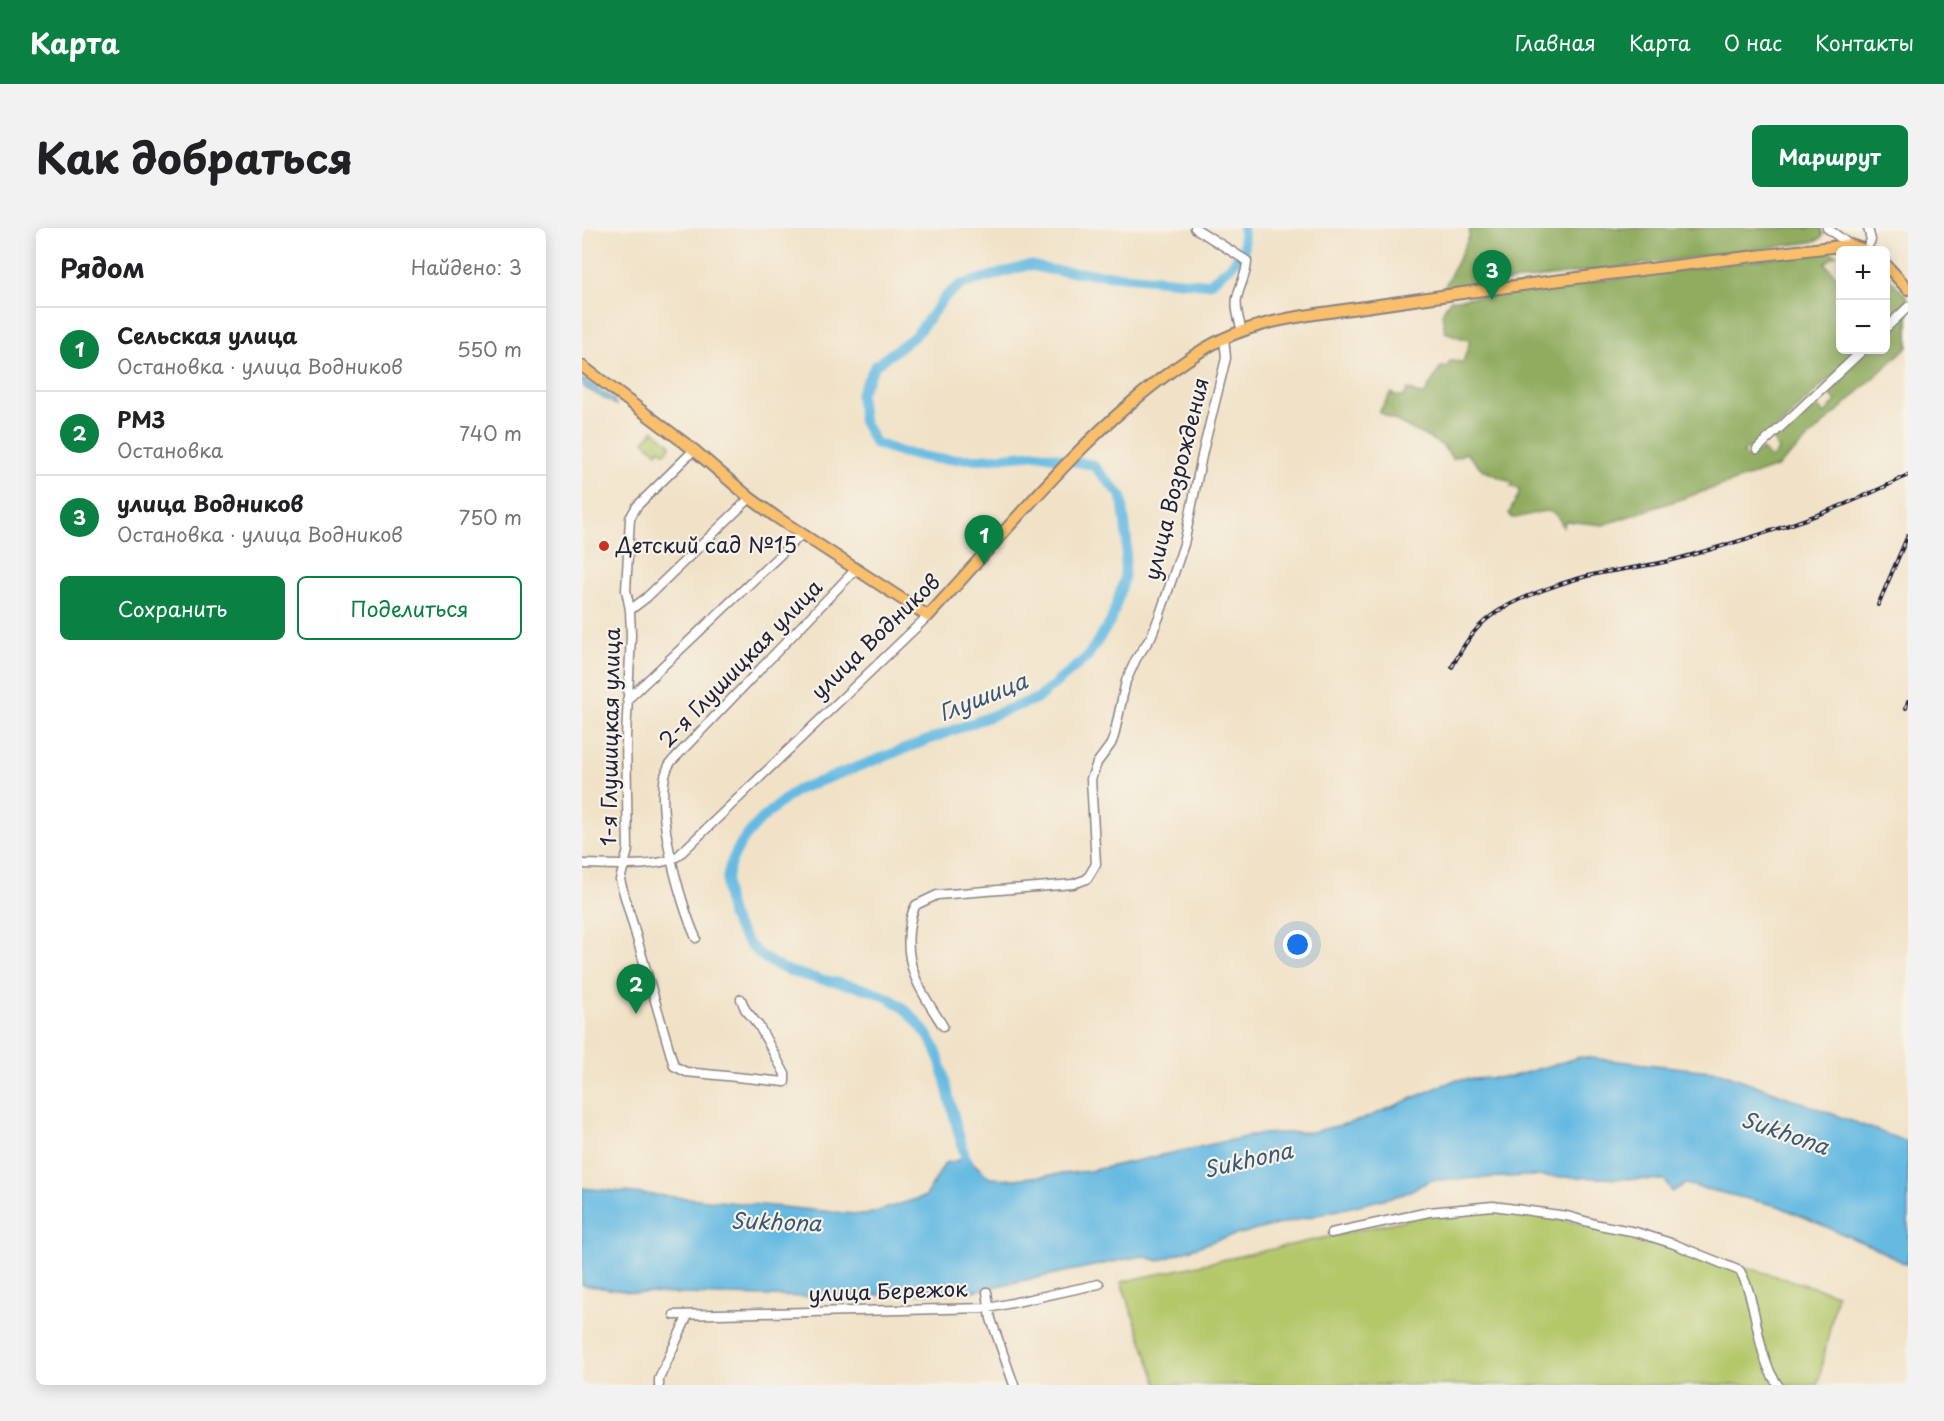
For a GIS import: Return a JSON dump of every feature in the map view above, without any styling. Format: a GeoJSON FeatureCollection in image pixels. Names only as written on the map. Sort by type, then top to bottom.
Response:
{"type":"FeatureCollection","features":[{"type":"Feature","properties":{"kind":"main road","name":"улица Водников"},"geometry":{"type":"LineString","coordinates":[[928,616],[1054,478],[1126,406],[1160,379],[1224,338],[1294,317],[1430,297],[1850,245]]}},
{"type":"Feature","properties":{"kind":"main road"},"geometry":{"type":"LineString","coordinates":[[1890,269],[1908,289]]}},
{"type":"Feature","properties":{"kind":"main road"},"geometry":{"type":"LineString","coordinates":[[582,366],[694,450],[750,498],[928,616]]}},
{"type":"Feature","properties":{"kind":"street"},"geometry":{"type":"LineString","coordinates":[[1195,228],[1247,261],[1247,270],[1237,298],[1242,331]]}},
{"type":"Feature","properties":{"kind":"street"},"geometry":{"type":"LineString","coordinates":[[1827,228],[1850,245]]}},
{"type":"Feature","properties":{"kind":"street"},"geometry":{"type":"LineString","coordinates":[[1868,228],[1871,240],[1868,246]]}},
{"type":"Feature","properties":{"kind":"street"},"geometry":{"type":"LineString","coordinates":[[1890,324],[1908,307]]}},
{"type":"Feature","properties":{"kind":"street","name":"улица Возрождения"},"geometry":{"type":"LineString","coordinates":[[942,1026],[917,984],[908,957],[910,921],[916,904],[937,895],[1072,884],[1087,879],[1093,871],[1096,854],[1091,779],[1097,763],[1111,744],[1126,681],[1159,617],[1184,544],[1203,451],[1226,358],[1224,338]]}},
{"type":"Feature","properties":{"kind":"street"},"geometry":{"type":"LineString","coordinates":[[1757,449],[1859,354]]}},
{"type":"Feature","properties":{"kind":"street","name":"1-я Глушицкая улица"},"geometry":{"type":"LineString","coordinates":[[694,450],[637,506],[630,518],[626,590],[630,610],[630,671],[627,700],[628,850],[621,872],[622,889],[674,1065],[686,1072],[785,1082],[785,1074],[759,1026],[745,1009],[741,999]]}},
{"type":"Feature","properties":{"kind":"street"},"geometry":{"type":"LineString","coordinates":[[630,610],[653,592],[750,498]]}},
{"type":"Feature","properties":{"kind":"street"},"geometry":{"type":"LineString","coordinates":[[627,700],[802,534]]}},
{"type":"Feature","properties":{"kind":"street","name":"2-я Глушицкая улица"},"geometry":{"type":"LineString","coordinates":[[671,860],[664,812],[664,775],[668,765],[856,570]]}},
{"type":"Feature","properties":{"kind":"street","name":"улица Водников"},"geometry":{"type":"LineString","coordinates":[[671,860],[928,616]]}},
{"type":"Feature","properties":{"kind":"street"},"geometry":{"type":"LineString","coordinates":[[582,864],[657,864],[671,860],[696,938]]}},
{"type":"Feature","properties":{"kind":"street"},"geometry":{"type":"LineString","coordinates":[[1331,1233],[1429,1212],[1493,1206],[1567,1216],[1636,1232],[1674,1244],[1740,1271],[1746,1281],[1760,1341],[1773,1379],[1778,1385]]}},
{"type":"Feature","properties":{"kind":"street","name":"улица Бережок"},"geometry":{"type":"LineString","coordinates":[[674,1315],[990,1308],[1100,1284]]}},
{"type":"Feature","properties":{"kind":"street"},"geometry":{"type":"LineString","coordinates":[[987,1293],[991,1319],[1014,1385]]}},
{"type":"Feature","properties":{"kind":"street"},"geometry":{"type":"LineString","coordinates":[[659,1385],[659,1379],[688,1315]]}},
{"type":"Feature","properties":{"kind":"green space"},"geometry":{"type":"Polygon","coordinates":[[[1470,228],[1821,228],[1823,235],[1812,242],[1443,290],[1469,237],[1470,228]]]}},
{"type":"Feature","properties":{"kind":"green space"},"geometry":{"type":"Polygon","coordinates":[[[1819,252],[1836,255],[1825,263],[1836,276],[1836,354],[1855,354],[1752,452],[1748,448],[1743,453],[1749,459],[1762,449],[1770,458],[1776,454],[1779,449],[1772,440],[1812,401],[1825,414],[1836,401],[1825,389],[1863,354],[1890,354],[1890,328],[1908,310],[1908,346],[1777,467],[1603,525],[1566,521],[1563,527],[1559,518],[1548,511],[1512,518],[1509,513],[1519,494],[1519,488],[1511,487],[1513,483],[1483,470],[1466,453],[1453,459],[1442,445],[1379,412],[1391,393],[1404,396],[1408,389],[1423,396],[1441,367],[1447,367],[1450,361],[1463,362],[1470,341],[1445,332],[1443,313],[1450,300],[1819,252]]]}},
{"type":"Feature","properties":{"kind":"green space"},"geometry":{"type":"Polygon","coordinates":[[[1890,279],[1908,298],[1908,302],[1890,320],[1890,279]]]}},
{"type":"Feature","properties":{"kind":"green space"},"geometry":{"type":"Polygon","coordinates":[[[654,430],[671,445],[665,453],[660,449],[657,453],[644,441],[654,430]]]}},
{"type":"Feature","properties":{"kind":"green space"},"geometry":{"type":"Polygon","coordinates":[[[1486,1209],[1559,1219],[1656,1241],[1837,1294],[1818,1385],[1158,1385],[1121,1282],[1428,1215],[1486,1209]]]}},
{"type":"Feature","properties":{"kind":"water"},"geometry":{"type":"Polygon","coordinates":[[[582,379],[613,399],[616,405],[582,386],[582,379]]]}},
{"type":"Feature","properties":{"kind":"water","name":"Sukhona"},"geometry":{"type":"Polygon","coordinates":[[[1580,1057],[1720,1072],[1908,1142],[1908,1265],[1873,1247],[1778,1206],[1685,1184],[1672,1192],[1665,1180],[1530,1176],[1431,1180],[1404,1194],[1219,1239],[1159,1261],[1142,1256],[968,1292],[815,1297],[637,1293],[582,1285],[582,1188],[865,1215],[926,1196],[945,1163],[968,1158],[990,1178],[1014,1179],[1089,1171],[1259,1134],[1312,1132],[1361,1120],[1455,1080],[1510,1077],[1580,1057]]]}},
{"type":"Feature","properties":{"kind":"waterway","name":"Глушица"},"geometry":{"type":"LineString","coordinates":[[969,1172],[938,1055],[919,1024],[908,1012],[889,999],[869,990],[802,975],[780,967],[760,955],[743,936],[734,921],[727,894],[727,878],[738,848],[748,834],[771,810],[797,790],[1038,698],[1087,657],[1111,621],[1124,580],[1127,541],[1122,497],[1093,465],[1038,454],[981,459],[937,459],[900,452],[875,443],[863,421],[860,394],[875,366],[916,335],[945,297],[960,285],[1029,265],[1051,270],[1208,284],[1230,267],[1244,250],[1243,228]]}},
{"type":"Feature","properties":{"kind":"railway"},"geometry":{"type":"LineString","coordinates":[[1452,667],[1468,639],[1485,621],[1501,609],[1528,596],[1588,576],[1668,561],[1765,533],[1853,501],[1908,475]]}},
{"type":"Feature","properties":{"kind":"railway"},"geometry":{"type":"LineString","coordinates":[[1878,605],[1908,535]]}},
{"type":"Feature","properties":{"kind":"railway"},"geometry":{"type":"LineString","coordinates":[[1906,708],[1908,701]]}},
{"type":"Feature","properties":{"kind":"place","name":"улица Водников"},"geometry":{"type":"Point","coordinates":[1492,300]}},
{"type":"Feature","properties":{"kind":"place","name":"Детский сад №15"},"geometry":{"type":"Point","coordinates":[604,546]}},
{"type":"Feature","properties":{"kind":"place","name":"Сельская улица"},"geometry":{"type":"Point","coordinates":[984,565]}},
{"type":"Feature","properties":{"kind":"place","name":"РМЗ"},"geometry":{"type":"Point","coordinates":[636,1014]}}]}
